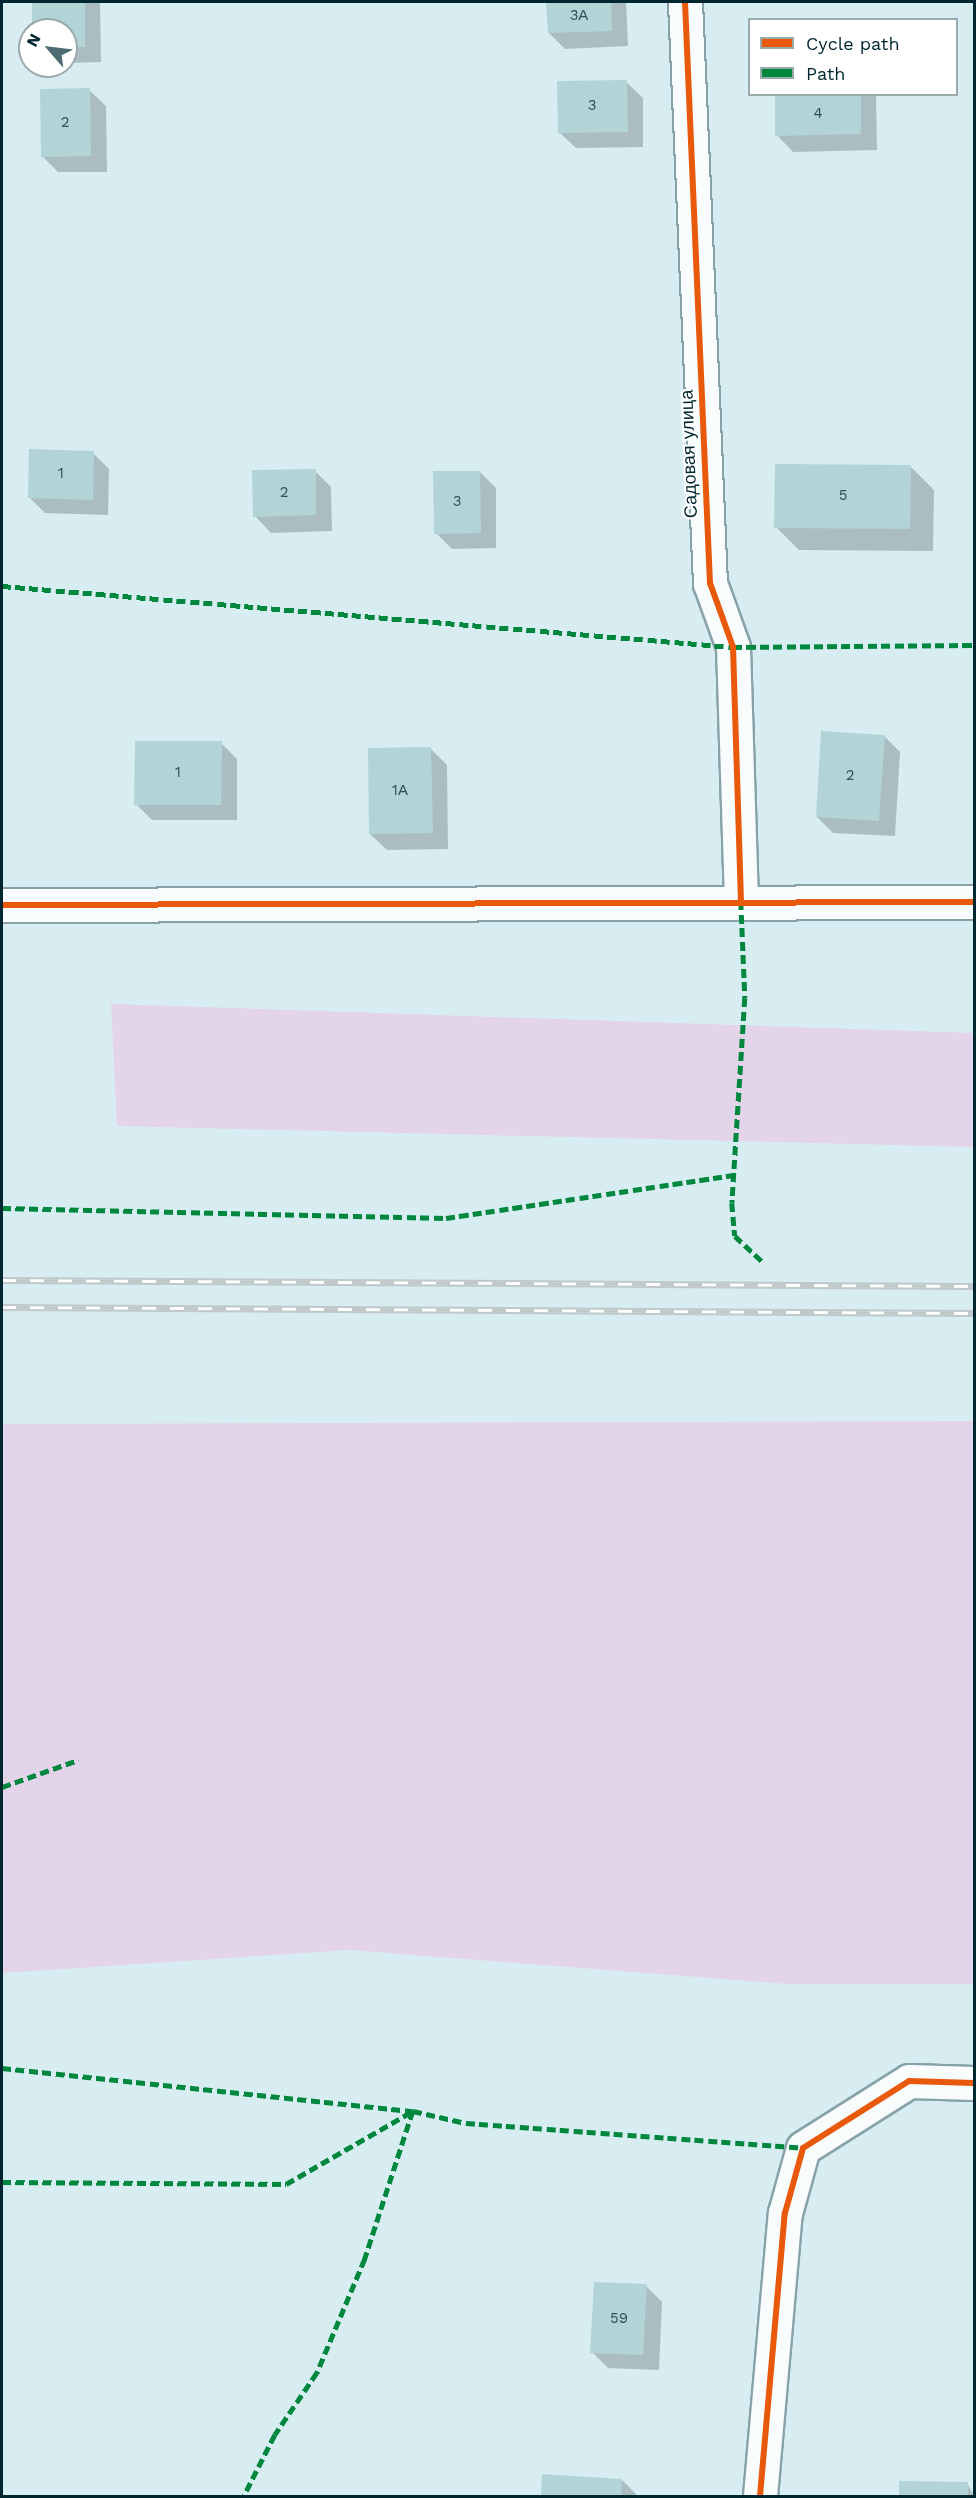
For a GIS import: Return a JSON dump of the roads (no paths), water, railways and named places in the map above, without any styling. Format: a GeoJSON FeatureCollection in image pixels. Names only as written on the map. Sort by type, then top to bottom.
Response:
{"type":"FeatureCollection","features":[{"type":"Feature","properties":{"kind":"street","name":"Садовая улица"},"geometry":{"type":"LineString","coordinates":[[685,2],[710,584],[734,647],[741,901]]}},
{"type":"Feature","properties":{"kind":"street"},"geometry":{"type":"LineString","coordinates":[[2,905],[975,902]]}},
{"type":"Feature","properties":{"kind":"street"},"geometry":{"type":"LineString","coordinates":[[760,2496],[785,2213],[803,2148],[909,2081],[975,2083]]}},
{"type":"Feature","properties":{"kind":"railway"},"geometry":{"type":"LineString","coordinates":[[2,1280],[974,1286]]}},
{"type":"Feature","properties":{"kind":"railway"},"geometry":{"type":"LineString","coordinates":[[2,1307],[974,1313]]}}]}
